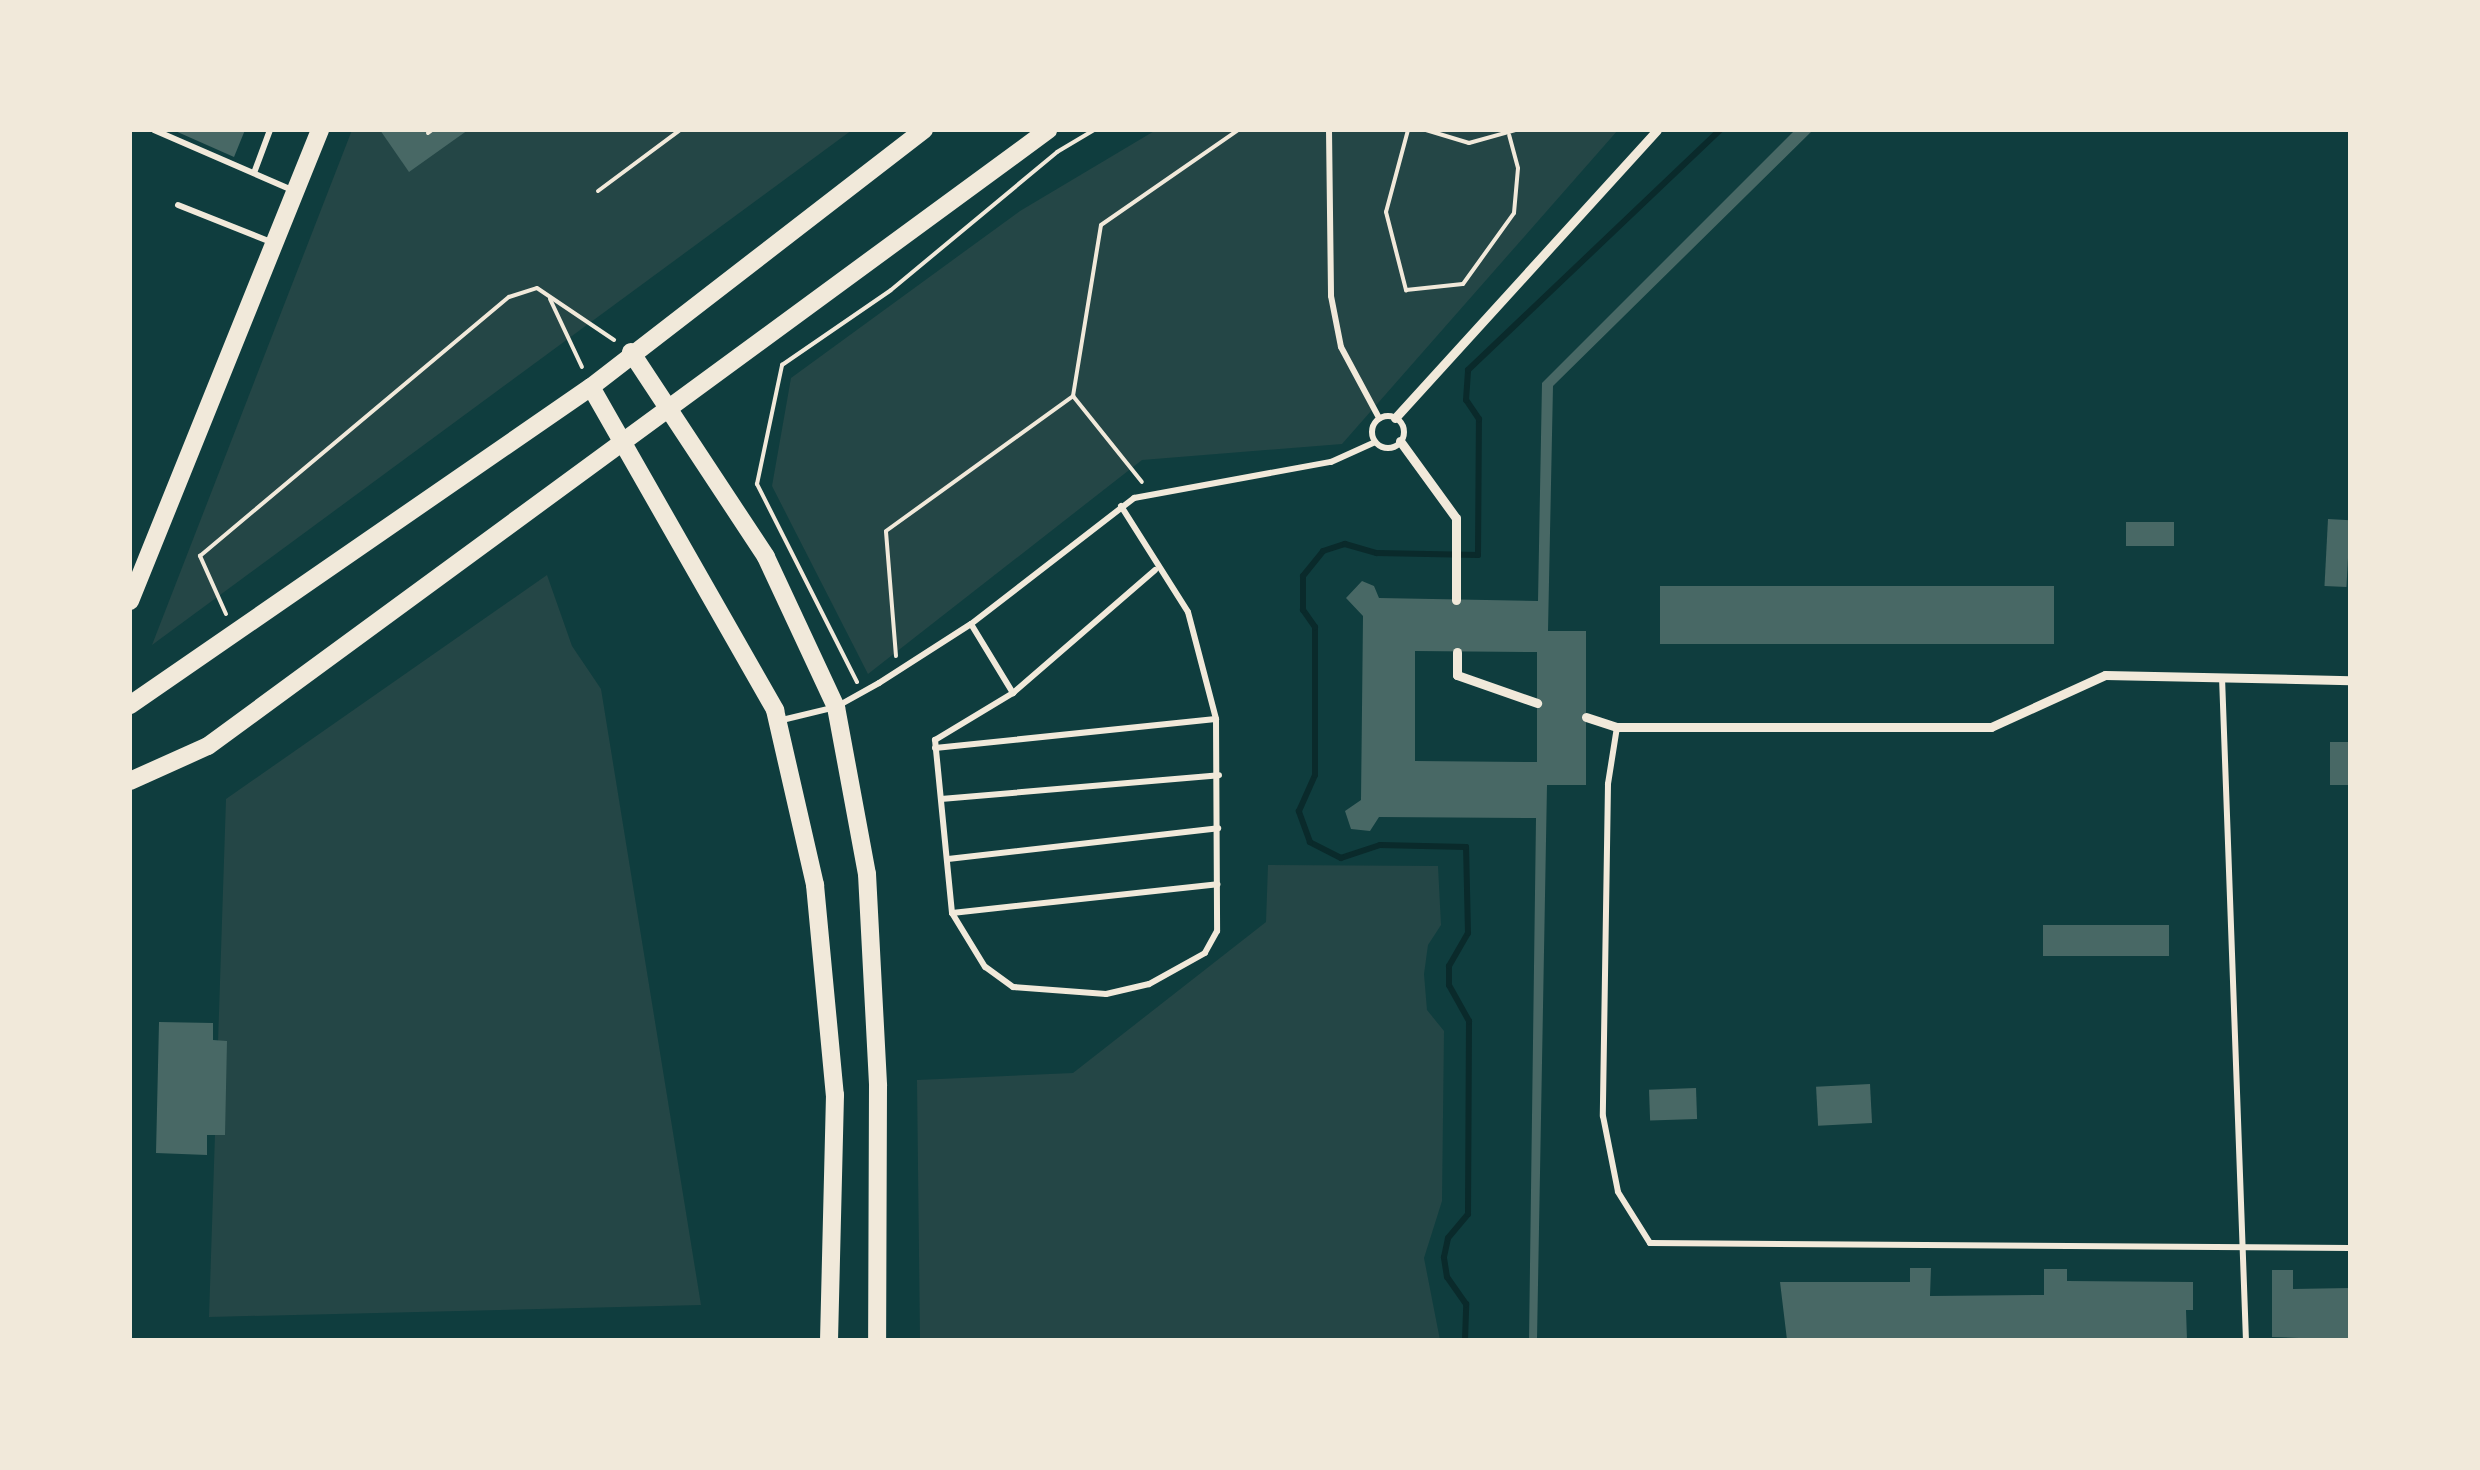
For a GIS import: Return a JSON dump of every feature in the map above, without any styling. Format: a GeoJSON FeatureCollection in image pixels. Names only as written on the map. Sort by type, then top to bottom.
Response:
{"type":"FeatureCollection","features":[{"type":"Feature","properties":{"kind":"main road"},"geometry":{"type":"LineString","coordinates":[[130,602],[320,130]]}},
{"type":"Feature","properties":{"kind":"main road"},"geometry":{"type":"LineString","coordinates":[[130,704],[591,387],[631,352],[924,130]]}},
{"type":"Feature","properties":{"kind":"main road"},"geometry":{"type":"LineString","coordinates":[[130,781],[208,746],[617,440],[1048,130]]}},
{"type":"Feature","properties":{"kind":"main road"},"geometry":{"type":"LineString","coordinates":[[631,352],[766,556],[836,707],[868,893],[878,1086],[877,1340]]}},
{"type":"Feature","properties":{"kind":"main road"},"geometry":{"type":"LineString","coordinates":[[591,387],[617,440],[716,598],[778,721],[815,886],[835,1095],[828,1340]]}},
{"type":"Feature","properties":{"kind":"street"},"geometry":{"type":"LineString","coordinates":[[1395,418],[1658,130]]}},
{"type":"Feature","properties":{"kind":"street"},"geometry":{"type":"LineString","coordinates":[[1400,441],[1456,518],[1456,600]]}},
{"type":"Feature","properties":{"kind":"street"},"geometry":{"type":"LineString","coordinates":[[1457,652],[1457,675],[1537,702]]}},
{"type":"Feature","properties":{"kind":"street"},"geometry":{"type":"LineString","coordinates":[[1586,718],[1617,726],[1991,727],[2105,675],[2350,680]]}},
{"type":"Feature","properties":{"kind":"lane"},"geometry":{"type":"LineString","coordinates":[[154,130],[295,191]]}},
{"type":"Feature","properties":{"kind":"lane"},"geometry":{"type":"LineString","coordinates":[[254,173],[270,130]]}},
{"type":"Feature","properties":{"kind":"lane"},"geometry":{"type":"LineString","coordinates":[[1329,130],[1331,296],[1341,347],[1379,418]]}},
{"type":"Feature","properties":{"kind":"lane"},"geometry":{"type":"LineString","coordinates":[[178,205],[272,242]]}},
{"type":"Feature","properties":{"kind":"lane"},"geometry":{"type":"LineString","coordinates":[[1379,418],[1395,418],[1404,430],[1400,441],[1386,448],[1375,442],[1372,426],[1379,418]]}},
{"type":"Feature","properties":{"kind":"lane"},"geometry":{"type":"LineString","coordinates":[[778,721],[836,707],[863,692],[971,624],[1121,506],[1150,493],[1319,465],[1375,442]]}},
{"type":"Feature","properties":{"kind":"lane"},"geometry":{"type":"LineString","coordinates":[[1121,506],[1156,570],[1170,575],[1188,612],[1216,719],[1217,931],[1205,953],[1150,984],[1106,994],[1013,986],[984,967],[952,914],[935,748],[938,733],[1013,692],[1156,570]]}},
{"type":"Feature","properties":{"kind":"lane"},"geometry":{"type":"LineString","coordinates":[[971,624],[1013,692]]}},
{"type":"Feature","properties":{"kind":"lane"},"geometry":{"type":"LineString","coordinates":[[2222,678],[2246,1340]]}},
{"type":"Feature","properties":{"kind":"lane"},"geometry":{"type":"LineString","coordinates":[[935,748],[1216,719]]}},
{"type":"Feature","properties":{"kind":"lane"},"geometry":{"type":"LineString","coordinates":[[1617,726],[1608,784],[1603,1116],[1618,1192],[1650,1243],[2350,1248]]}},
{"type":"Feature","properties":{"kind":"lane"},"geometry":{"type":"LineString","coordinates":[[940,799],[1218,775]]}},
{"type":"Feature","properties":{"kind":"lane"},"geometry":{"type":"LineString","coordinates":[[948,859],[1218,828]]}},
{"type":"Feature","properties":{"kind":"lane"},"geometry":{"type":"LineString","coordinates":[[952,914],[1217,884]]}},
{"type":"Feature","properties":{"kind":"path"},"geometry":{"type":"LineString","coordinates":[[598,191],[680,130]]}},
{"type":"Feature","properties":{"kind":"path"},"geometry":{"type":"LineString","coordinates":[[863,692],[757,484],[782,364],[891,290],[1057,152],[1094,130]]}},
{"type":"Feature","properties":{"kind":"path"},"geometry":{"type":"LineString","coordinates":[[898,670],[886,530],[1074,396],[1101,225],[1238,130]]}},
{"type":"Feature","properties":{"kind":"path"},"geometry":{"type":"LineString","coordinates":[[1408,130],[1386,212],[1406,290],[1463,284],[1514,213],[1518,168],[1509,135]]}},
{"type":"Feature","properties":{"kind":"path"},"geometry":{"type":"LineString","coordinates":[[1426,130],[1469,144],[1516,130]]}},
{"type":"Feature","properties":{"kind":"path"},"geometry":{"type":"LineString","coordinates":[[234,632],[200,556],[508,297],[526,288],[548,294],[631,352]]}},
{"type":"Feature","properties":{"kind":"path"},"geometry":{"type":"LineString","coordinates":[[548,294],[591,387]]}},
{"type":"Feature","properties":{"kind":"path"},"geometry":{"type":"LineString","coordinates":[[1074,396],[1150,493]]}},
{"type":"Feature","properties":{"kind":"shaded area"},"geometry":{"type":"Polygon","coordinates":[[[352,130],[852,130],[152,645],[352,130]]]}},
{"type":"Feature","properties":{"kind":"shaded area"},"geometry":{"type":"Polygon","coordinates":[[[1156,130],[1618,130],[1342,444],[1142,460],[868,674],[772,486],[791,378],[1020,211],[1156,130]]]}},
{"type":"Feature","properties":{"kind":"shaded area"},"geometry":{"type":"Polygon","coordinates":[[[547,575],[572,646],[601,689],[701,1305],[209,1317],[226,799],[547,575]]]}},
{"type":"Feature","properties":{"kind":"shaded area"},"geometry":{"type":"Polygon","coordinates":[[[1268,865],[1438,866],[1441,925],[1428,945],[1424,974],[1427,1010],[1444,1031],[1442,1201],[1424,1258],[1440,1340],[920,1340],[917,1080],[1073,1073],[1266,922],[1268,865]]]}},
{"type":"Feature","properties":{"kind":"building"},"geometry":{"type":"Polygon","coordinates":[[[173,130],[245,130],[234,157],[173,130]]]}},
{"type":"Feature","properties":{"kind":"building"},"geometry":{"type":"Polygon","coordinates":[[[380,130],[468,130],[409,172],[380,130]]]}},
{"type":"Feature","properties":{"kind":"building"},"geometry":{"type":"Polygon","coordinates":[[[1795,130],[1813,130],[1553,386],[1548,631],[1586,631],[1586,785],[1547,785],[1537,1340],[1529,1340],[1536,818],[1379,817],[1370,831],[1351,829],[1345,811],[1361,800],[1363,616],[1346,598],[1362,581],[1374,586],[1379,598],[1538,601],[1542,383],[1795,130]],[[1415,651],[1415,761],[1537,762],[1537,652],[1415,651]]]}},
{"type":"Feature","properties":{"kind":"building"},"geometry":{"type":"Polygon","coordinates":[[[2328,519],[2350,520],[2346,587],[2324,586],[2328,519]]]}},
{"type":"Feature","properties":{"kind":"building"},"geometry":{"type":"Polygon","coordinates":[[[2126,522],[2174,522],[2174,546],[2126,546],[2126,522]]]}},
{"type":"Feature","properties":{"kind":"building"},"geometry":{"type":"Polygon","coordinates":[[[1660,586],[2054,586],[2054,644],[1660,644],[1660,586]]]}},
{"type":"Feature","properties":{"kind":"building"},"geometry":{"type":"Polygon","coordinates":[[[2330,742],[2350,742],[2350,785],[2330,785],[2330,742]]]}},
{"type":"Feature","properties":{"kind":"building"},"geometry":{"type":"Polygon","coordinates":[[[2043,925],[2169,925],[2169,956],[2043,956],[2043,925]]]}},
{"type":"Feature","properties":{"kind":"building"},"geometry":{"type":"Polygon","coordinates":[[[159,1022],[213,1023],[213,1040],[227,1041],[225,1135],[207,1135],[207,1155],[156,1153],[159,1022]]]}},
{"type":"Feature","properties":{"kind":"building"},"geometry":{"type":"Polygon","coordinates":[[[1870,1084],[1872,1123],[1818,1126],[1816,1087],[1870,1084]]]}},
{"type":"Feature","properties":{"kind":"building"},"geometry":{"type":"Polygon","coordinates":[[[1696,1088],[1697,1119],[1650,1121],[1649,1090],[1696,1088]]]}},
{"type":"Feature","properties":{"kind":"building"},"geometry":{"type":"Polygon","coordinates":[[[1910,1268],[1931,1268],[1930,1296],[2044,1295],[2044,1269],[2067,1269],[2067,1281],[2193,1282],[2193,1310],[2186,1310],[2187,1340],[1787,1340],[1780,1282],[1910,1282],[1910,1268]]]}},
{"type":"Feature","properties":{"kind":"building"},"geometry":{"type":"Polygon","coordinates":[[[2272,1270],[2293,1270],[2293,1289],[2350,1288],[2350,1340],[2272,1337],[2272,1270]]]}},
{"type":"Feature","properties":{"kind":"waterway"},"geometry":{"type":"LineString","coordinates":[[1465,1340],[1466,1304],[1447,1277],[1444,1257],[1448,1238],[1468,1214],[1469,1021],[1449,985],[1449,966],[1468,933],[1466,847],[1380,845],[1341,858],[1310,842],[1299,811],[1315,775],[1315,627],[1303,610],[1303,576],[1323,551],[1345,544],[1377,553],[1478,555],[1479,419],[1466,400],[1468,370],[1720,130]]}}]}
